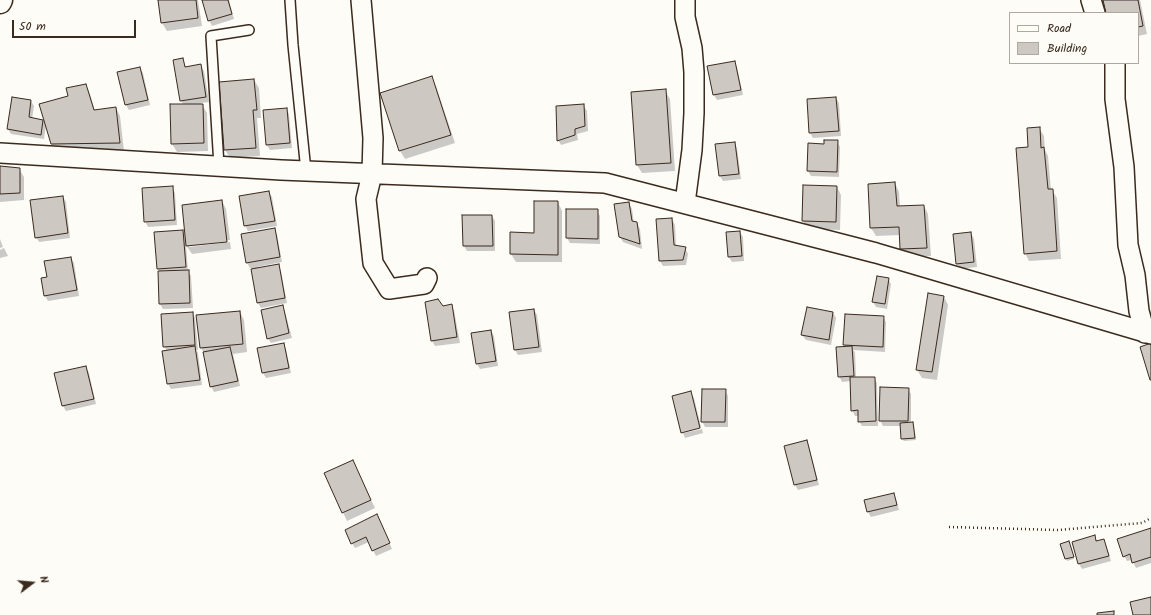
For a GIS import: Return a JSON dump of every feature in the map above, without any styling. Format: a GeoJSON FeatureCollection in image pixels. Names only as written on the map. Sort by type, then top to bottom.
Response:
{"type":"FeatureCollection","features":[{"type":"Feature","properties":{"kind":"street"},"geometry":{"type":"LineString","coordinates":[[361,0],[373,138],[372,174],[366,199],[374,263],[389,289],[424,284],[427,278]]}},
{"type":"Feature","properties":{"kind":"street"},"geometry":{"type":"LineString","coordinates":[[685,0],[685,17],[692,48],[694,72],[694,113],[692,150],[685,203]]}},
{"type":"Feature","properties":{"kind":"street"},"geometry":{"type":"LineString","coordinates":[[1091,0],[1095,12]]}},
{"type":"Feature","properties":{"kind":"street"},"geometry":{"type":"LineString","coordinates":[[1115,64],[1115,99],[1124,167],[1128,244],[1135,275],[1139,311],[1148,334]]}},
{"type":"Feature","properties":{"kind":"street"},"geometry":{"type":"LineString","coordinates":[[0,153],[306,171],[605,183],[876,253],[1148,334]]}},
{"type":"Feature","properties":{"kind":"lane"},"geometry":{"type":"LineString","coordinates":[[290,0],[293,45],[306,171]]}},
{"type":"Feature","properties":{"kind":"lane"},"geometry":{"type":"LineString","coordinates":[[220,166],[211,36],[249,30]]}},
{"type":"Feature","properties":{"kind":"path"},"geometry":{"type":"LineString","coordinates":[[949,527],[1058,530],[1142,523],[1151,518]]}},
{"type":"Feature","properties":{"kind":"building"},"geometry":{"type":"Polygon","coordinates":[[[158,0],[196,0],[198,18],[161,23],[158,0]]]}},
{"type":"Feature","properties":{"kind":"building"},"geometry":{"type":"Polygon","coordinates":[[[202,0],[228,0],[232,14],[208,21],[202,0]]]}},
{"type":"Feature","properties":{"kind":"building"},"geometry":{"type":"Polygon","coordinates":[[[1103,0],[1138,0],[1143,26],[1139,27],[1139,12],[1106,12],[1103,0]]]}},
{"type":"Feature","properties":{"kind":"building"},"geometry":{"type":"Polygon","coordinates":[[[183,58],[185,67],[201,64],[206,97],[180,101],[173,60],[183,58]]]}},
{"type":"Feature","properties":{"kind":"building"},"geometry":{"type":"Polygon","coordinates":[[[735,61],[741,90],[713,95],[707,66],[735,61]]]}},
{"type":"Feature","properties":{"kind":"building"},"geometry":{"type":"Polygon","coordinates":[[[140,67],[148,100],[125,105],[117,72],[140,67]]]}},
{"type":"Feature","properties":{"kind":"building"},"geometry":{"type":"Polygon","coordinates":[[[432,76],[451,135],[399,151],[380,93],[432,76]]]}},
{"type":"Feature","properties":{"kind":"building"},"geometry":{"type":"Polygon","coordinates":[[[254,79],[257,110],[253,110],[256,148],[224,150],[219,82],[254,79]]]}},
{"type":"Feature","properties":{"kind":"building"},"geometry":{"type":"Polygon","coordinates":[[[86,84],[94,110],[116,107],[120,143],[51,144],[39,104],[68,96],[66,88],[86,84]]]}},
{"type":"Feature","properties":{"kind":"building"},"geometry":{"type":"Polygon","coordinates":[[[666,89],[671,163],[636,165],[631,92],[666,89]]]}},
{"type":"Feature","properties":{"kind":"building"},"geometry":{"type":"Polygon","coordinates":[[[12,97],[31,100],[29,117],[43,120],[41,135],[7,129],[12,97]]]}},
{"type":"Feature","properties":{"kind":"building"},"geometry":{"type":"Polygon","coordinates":[[[836,97],[839,131],[809,133],[807,99],[836,97]]]}},
{"type":"Feature","properties":{"kind":"building"},"geometry":{"type":"Polygon","coordinates":[[[170,104],[203,104],[204,143],[171,144],[170,104]]]}},
{"type":"Feature","properties":{"kind":"building"},"geometry":{"type":"Polygon","coordinates":[[[584,104],[585,126],[575,129],[575,135],[557,141],[556,106],[584,104]]]}},
{"type":"Feature","properties":{"kind":"building"},"geometry":{"type":"Polygon","coordinates":[[[287,108],[290,143],[266,145],[263,110],[287,108]]]}},
{"type":"Feature","properties":{"kind":"building"},"geometry":{"type":"Polygon","coordinates":[[[1040,127],[1041,148],[1044,147],[1048,189],[1053,189],[1057,251],[1024,254],[1016,148],[1028,147],[1027,128],[1040,127]]]}},
{"type":"Feature","properties":{"kind":"building"},"geometry":{"type":"Polygon","coordinates":[[[824,140],[838,140],[837,172],[807,171],[808,143],[824,144],[824,140]]]}},
{"type":"Feature","properties":{"kind":"building"},"geometry":{"type":"Polygon","coordinates":[[[735,142],[739,174],[719,176],[715,144],[735,142]]]}},
{"type":"Feature","properties":{"kind":"building"},"geometry":{"type":"Polygon","coordinates":[[[0,166],[20,168],[20,193],[0,194],[0,166]]]}},
{"type":"Feature","properties":{"kind":"building"},"geometry":{"type":"Polygon","coordinates":[[[895,182],[897,206],[924,205],[927,248],[900,249],[899,227],[870,228],[868,184],[895,182]]]}},
{"type":"Feature","properties":{"kind":"building"},"geometry":{"type":"Polygon","coordinates":[[[803,185],[837,186],[836,222],[802,221],[803,185]]]}},
{"type":"Feature","properties":{"kind":"building"},"geometry":{"type":"Polygon","coordinates":[[[173,186],[175,220],[144,222],[142,188],[173,186]]]}},
{"type":"Feature","properties":{"kind":"building"},"geometry":{"type":"Polygon","coordinates":[[[269,191],[275,221],[244,226],[239,196],[269,191]]]}},
{"type":"Feature","properties":{"kind":"building"},"geometry":{"type":"Polygon","coordinates":[[[63,196],[68,233],[35,238],[30,200],[63,196]]]}},
{"type":"Feature","properties":{"kind":"building"},"geometry":{"type":"Polygon","coordinates":[[[222,200],[227,242],[186,246],[182,205],[222,200]]]}},
{"type":"Feature","properties":{"kind":"building"},"geometry":{"type":"Polygon","coordinates":[[[534,201],[558,201],[558,255],[510,254],[510,232],[534,233],[534,201]]]}},
{"type":"Feature","properties":{"kind":"building"},"geometry":{"type":"Polygon","coordinates":[[[629,202],[632,221],[637,222],[640,244],[619,237],[614,204],[629,202]]]}},
{"type":"Feature","properties":{"kind":"building"},"geometry":{"type":"Polygon","coordinates":[[[566,209],[598,209],[598,239],[566,238],[566,209]]]}},
{"type":"Feature","properties":{"kind":"building"},"geometry":{"type":"Polygon","coordinates":[[[462,215],[492,215],[493,246],[463,246],[462,215]]]}},
{"type":"Feature","properties":{"kind":"building"},"geometry":{"type":"Polygon","coordinates":[[[672,218],[674,245],[686,247],[683,260],[659,261],[656,219],[672,218]]]}},
{"type":"Feature","properties":{"kind":"building"},"geometry":{"type":"Polygon","coordinates":[[[275,228],[280,257],[246,263],[241,234],[275,228]]]}},
{"type":"Feature","properties":{"kind":"building"},"geometry":{"type":"Polygon","coordinates":[[[183,230],[186,267],[157,269],[154,232],[183,230]]]}},
{"type":"Feature","properties":{"kind":"building"},"geometry":{"type":"Polygon","coordinates":[[[740,231],[742,256],[728,257],[726,232],[740,231]]]}},
{"type":"Feature","properties":{"kind":"building"},"geometry":{"type":"Polygon","coordinates":[[[971,232],[974,262],[956,264],[953,234],[971,232]]]}},
{"type":"Feature","properties":{"kind":"building"},"geometry":{"type":"Polygon","coordinates":[[[71,257],[77,290],[44,296],[41,278],[47,277],[44,261],[71,257]]]}},
{"type":"Feature","properties":{"kind":"building"},"geometry":{"type":"Polygon","coordinates":[[[279,264],[285,298],[257,303],[251,269],[279,264]]]}},
{"type":"Feature","properties":{"kind":"building"},"geometry":{"type":"Polygon","coordinates":[[[189,270],[190,303],[159,304],[158,271],[189,270]]]}},
{"type":"Feature","properties":{"kind":"building"},"geometry":{"type":"Polygon","coordinates":[[[877,276],[889,278],[885,304],[872,302],[877,276]]]}},
{"type":"Feature","properties":{"kind":"building"},"geometry":{"type":"Polygon","coordinates":[[[928,293],[944,296],[932,372],[916,370],[928,293]]]}},
{"type":"Feature","properties":{"kind":"building"},"geometry":{"type":"Polygon","coordinates":[[[438,299],[443,306],[452,304],[457,337],[431,341],[425,302],[438,299]]]}},
{"type":"Feature","properties":{"kind":"building"},"geometry":{"type":"Polygon","coordinates":[[[283,305],[289,333],[267,339],[261,310],[283,305]]]}},
{"type":"Feature","properties":{"kind":"building"},"geometry":{"type":"Polygon","coordinates":[[[807,307],[833,312],[829,340],[801,335],[807,307]]]}},
{"type":"Feature","properties":{"kind":"building"},"geometry":{"type":"Polygon","coordinates":[[[534,309],[539,347],[514,350],[509,312],[534,309]]]}},
{"type":"Feature","properties":{"kind":"building"},"geometry":{"type":"Polygon","coordinates":[[[240,311],[243,344],[200,348],[196,315],[240,311]]]}},
{"type":"Feature","properties":{"kind":"building"},"geometry":{"type":"Polygon","coordinates":[[[193,312],[195,345],[163,347],[161,314],[193,312]]]}},
{"type":"Feature","properties":{"kind":"building"},"geometry":{"type":"Polygon","coordinates":[[[845,314],[884,316],[883,347],[843,345],[845,314]]]}},
{"type":"Feature","properties":{"kind":"building"},"geometry":{"type":"Polygon","coordinates":[[[491,330],[496,361],[476,364],[471,333],[491,330]]]}},
{"type":"Feature","properties":{"kind":"building"},"geometry":{"type":"Polygon","coordinates":[[[284,343],[289,368],[262,373],[257,348],[284,343]]]}},
{"type":"Feature","properties":{"kind":"building"},"geometry":{"type":"Polygon","coordinates":[[[1151,343],[1151,380],[1150,380],[1140,347],[1151,343]]]}},
{"type":"Feature","properties":{"kind":"building"},"geometry":{"type":"Polygon","coordinates":[[[195,346],[200,380],[167,384],[162,351],[195,346]]]}},
{"type":"Feature","properties":{"kind":"building"},"geometry":{"type":"Polygon","coordinates":[[[852,346],[854,376],[838,377],[836,347],[852,346]]]}},
{"type":"Feature","properties":{"kind":"building"},"geometry":{"type":"Polygon","coordinates":[[[230,347],[238,381],[210,387],[203,352],[230,347]]]}},
{"type":"Feature","properties":{"kind":"building"},"geometry":{"type":"Polygon","coordinates":[[[86,366],[94,399],[62,406],[54,373],[86,366]]]}},
{"type":"Feature","properties":{"kind":"building"},"geometry":{"type":"Polygon","coordinates":[[[850,377],[875,377],[876,421],[858,422],[858,410],[851,411],[850,377]]]}},
{"type":"Feature","properties":{"kind":"building"},"geometry":{"type":"Polygon","coordinates":[[[880,387],[909,388],[908,421],[879,421],[880,387]]]}},
{"type":"Feature","properties":{"kind":"building"},"geometry":{"type":"Polygon","coordinates":[[[702,389],[726,389],[725,422],[701,422],[702,389]]]}},
{"type":"Feature","properties":{"kind":"building"},"geometry":{"type":"Polygon","coordinates":[[[691,391],[700,428],[681,433],[672,396],[691,391]]]}},
{"type":"Feature","properties":{"kind":"building"},"geometry":{"type":"Polygon","coordinates":[[[913,422],[915,438],[901,439],[900,423],[913,422]]]}},
{"type":"Feature","properties":{"kind":"building"},"geometry":{"type":"Polygon","coordinates":[[[807,440],[817,480],[794,485],[784,446],[807,440]]]}},
{"type":"Feature","properties":{"kind":"building"},"geometry":{"type":"Polygon","coordinates":[[[353,460],[371,500],[342,513],[324,473],[353,460]]]}},
{"type":"Feature","properties":{"kind":"building"},"geometry":{"type":"Polygon","coordinates":[[[894,493],[897,505],[867,512],[864,500],[894,493]]]}},
{"type":"Feature","properties":{"kind":"building"},"geometry":{"type":"Polygon","coordinates":[[[377,514],[390,543],[372,551],[366,537],[351,544],[345,530],[377,514]]]}},
{"type":"Feature","properties":{"kind":"building"},"geometry":{"type":"Polygon","coordinates":[[[1151,528],[1151,557],[1132,563],[1130,554],[1123,557],[1117,539],[1151,528]]]}},
{"type":"Feature","properties":{"kind":"building"},"geometry":{"type":"Polygon","coordinates":[[[1095,535],[1096,541],[1104,539],[1109,556],[1078,564],[1072,542],[1095,535]]]}},
{"type":"Feature","properties":{"kind":"building"},"geometry":{"type":"Polygon","coordinates":[[[1069,541],[1074,557],[1065,559],[1060,544],[1069,541]]]}},
{"type":"Feature","properties":{"kind":"building"},"geometry":{"type":"Polygon","coordinates":[[[1151,597],[1151,615],[1133,615],[1130,602],[1151,597]]]}},
{"type":"Feature","properties":{"kind":"building"},"geometry":{"type":"Polygon","coordinates":[[[1114,611],[1114,615],[1097,615],[1097,613],[1114,611]]]}}]}
